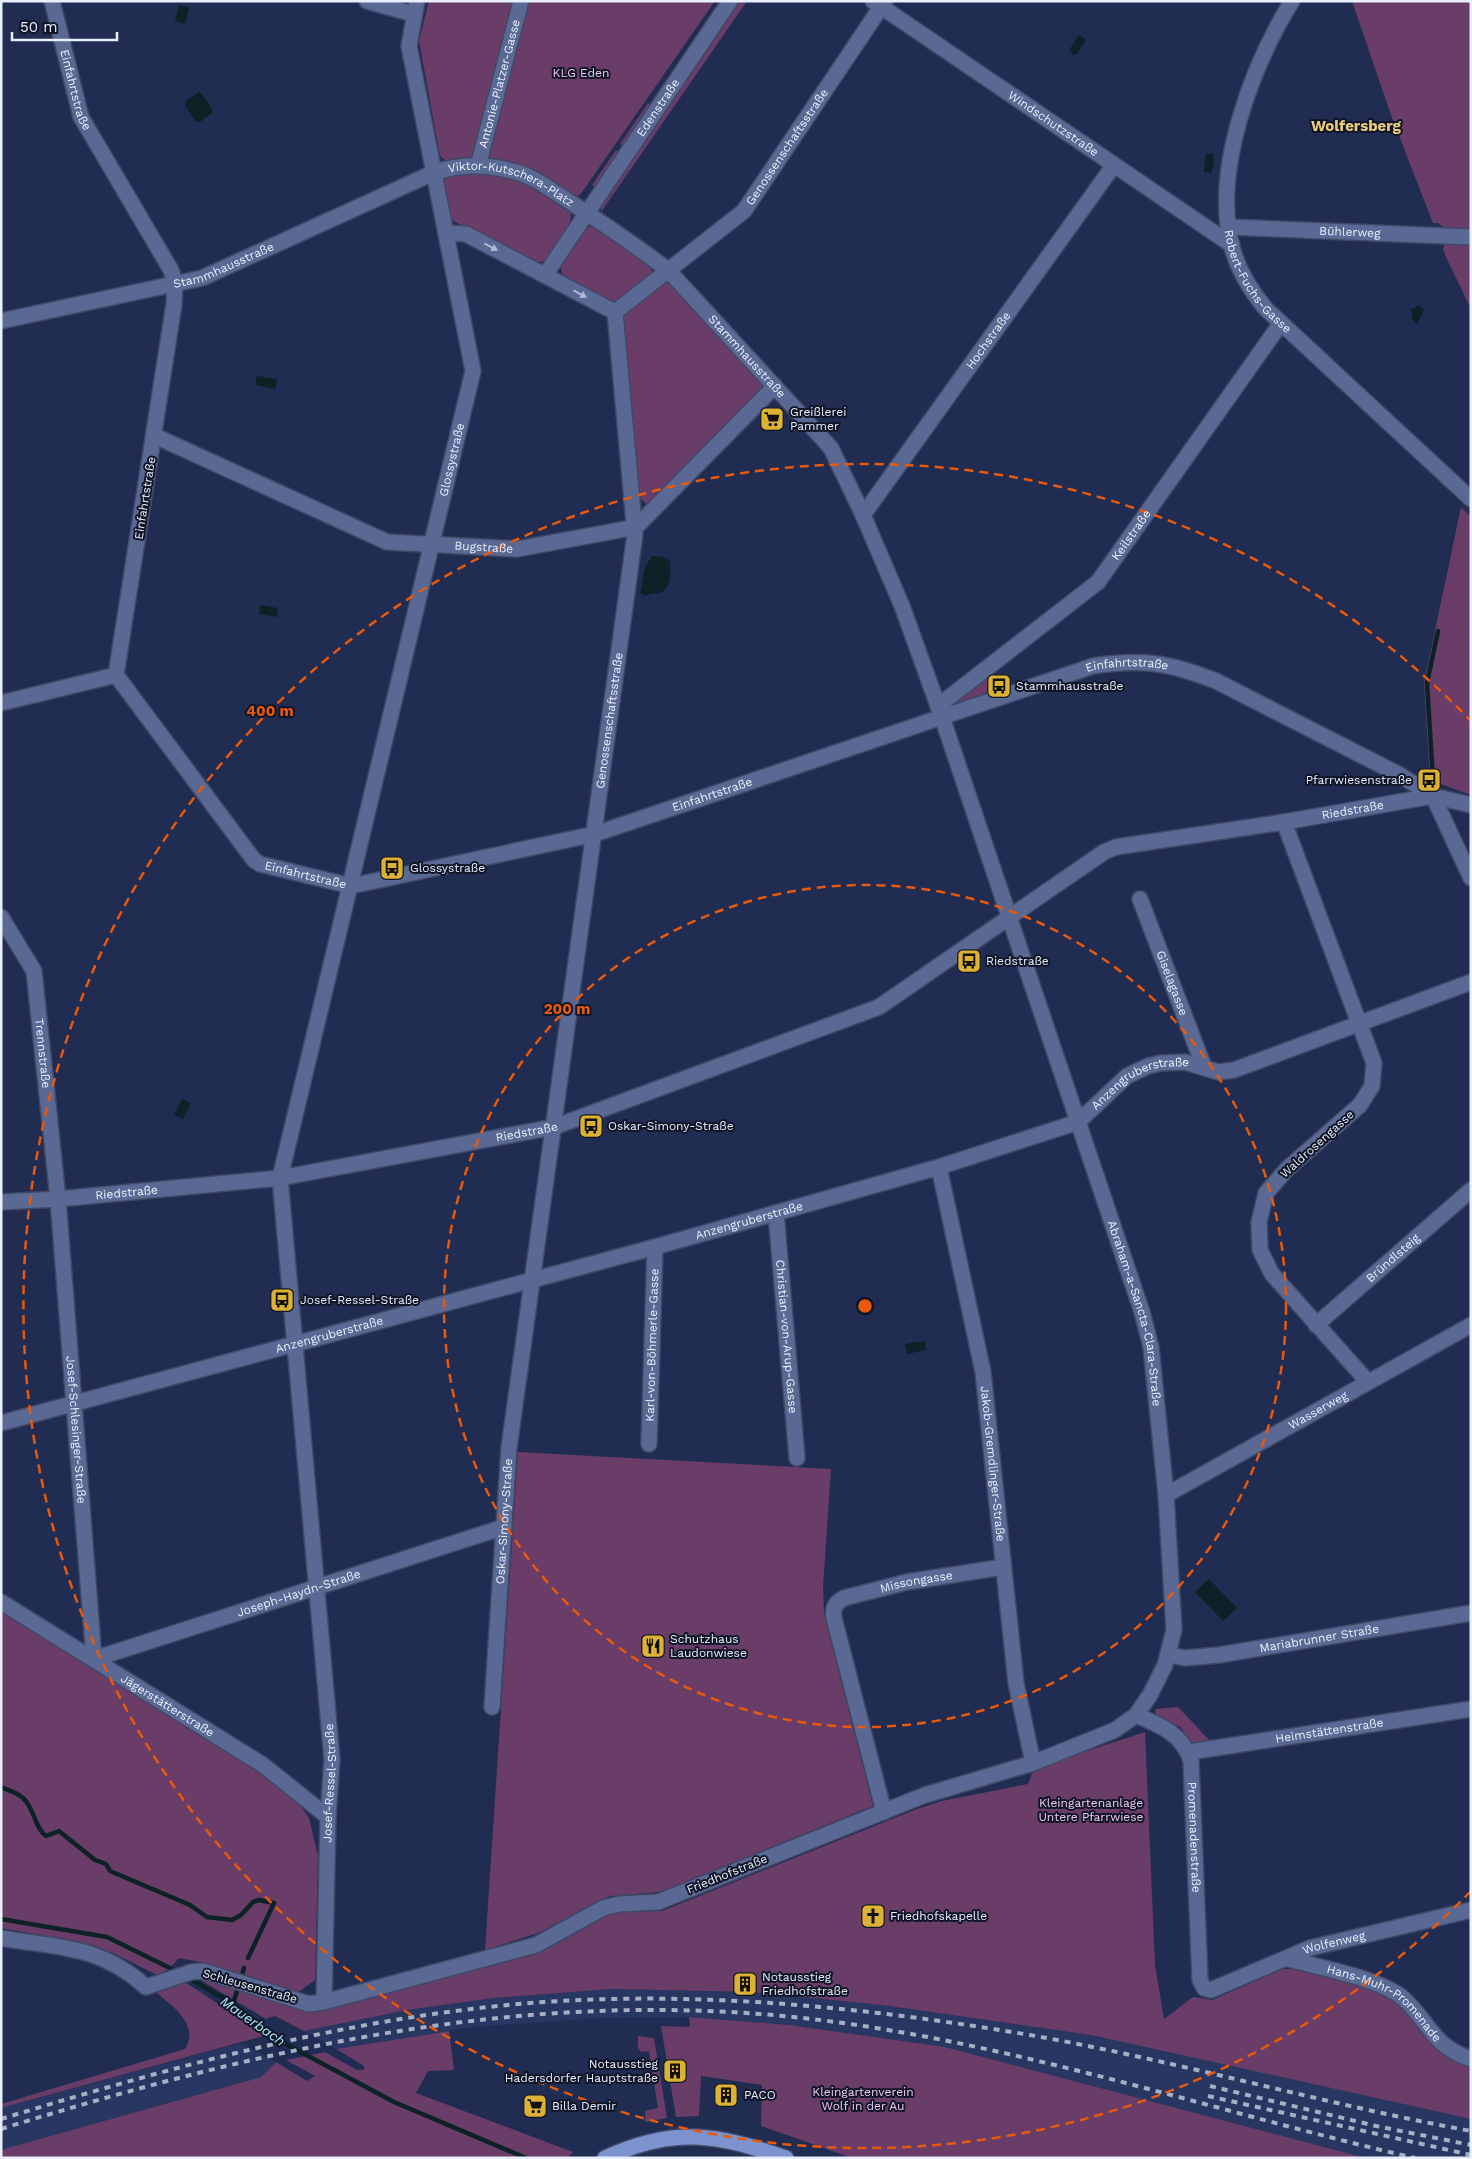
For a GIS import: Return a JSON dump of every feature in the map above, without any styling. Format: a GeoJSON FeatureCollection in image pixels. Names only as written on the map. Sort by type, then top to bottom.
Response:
{"type":"FeatureCollection","features":[{"type":"Feature","properties":{"kind":"main road"},"geometry":{"type":"LineString","coordinates":[[605,2158],[646,2142],[693,2136],[737,2141],[786,2158]]}},
{"type":"Feature","properties":{"kind":"street","name":"Einfahrtstraße"},"geometry":{"type":"LineString","coordinates":[[52,1],[81,118],[171,270],[175,283],[174,304],[155,436],[116,675],[254,860],[260,864],[351,886],[594,834],[940,711],[1092,666],[1136,661],[1158,662],[1185,669],[1216,681],[1400,775],[1433,796],[1471,805]]}},
{"type":"Feature","properties":{"kind":"street"},"geometry":{"type":"LineString","coordinates":[[367,1],[415,7]]}},
{"type":"Feature","properties":{"kind":"street","name":"Antonie-Platzer-Gasse"},"geometry":{"type":"LineString","coordinates":[[478,166],[521,1]]}},
{"type":"Feature","properties":{"kind":"street","name":"Edenstraße"},"geometry":{"type":"LineString","coordinates":[[587,213],[730,1]]}},
{"type":"Feature","properties":{"kind":"street","name":"Robert-Fuchs-Gasse"},"geometry":{"type":"LineString","coordinates":[[1292,1],[1262,58],[1240,122],[1229,176],[1229,227],[1232,245],[1248,284],[1257,298],[1281,323],[1470,497]]}},
{"type":"Feature","properties":{"kind":"street","name":"Windschutzstraße"},"geometry":{"type":"LineString","coordinates":[[880,3],[1232,245]]}},
{"type":"Feature","properties":{"kind":"street","name":"Genossenschaftsstraße"},"geometry":{"type":"LineString","coordinates":[[668,270],[744,211],[880,3]]}},
{"type":"Feature","properties":{"kind":"street","name":"Glossystraße"},"geometry":{"type":"LineString","coordinates":[[280,1178],[474,372],[408,46],[415,7]]}},
{"type":"Feature","properties":{"kind":"street","name":"Hochstraße"},"geometry":{"type":"LineString","coordinates":[[863,515],[1114,165]]}},
{"type":"Feature","properties":{"kind":"street","name":"Viktor-Kutschera-Platz"},"geometry":{"type":"LineString","coordinates":[[433,173],[455,167],[478,166],[524,175],[587,213],[668,270]]}},
{"type":"Feature","properties":{"kind":"street","name":"Stammhausstraße"},"geometry":{"type":"LineString","coordinates":[[1,321],[216,273],[433,173]]}},
{"type":"Feature","properties":{"kind":"street","name":"Viktor-Kutschera-Platz"},"geometry":{"type":"LineString","coordinates":[[545,275],[587,213]]}},
{"type":"Feature","properties":{"kind":"street","name":"Bühlerweg"},"geometry":{"type":"LineString","coordinates":[[1229,227],[1471,237]]}},
{"type":"Feature","properties":{"kind":"street"},"geometry":{"type":"LineString","coordinates":[[446,233],[466,234],[615,312],[668,270]]}},
{"type":"Feature","properties":{"kind":"street","name":"Stammhausstraße"},"geometry":{"type":"LineString","coordinates":[[668,270],[831,448],[863,515],[902,606],[940,711],[1009,918]]}},
{"type":"Feature","properties":{"kind":"street","name":"Genossenschaftsstraße"},"geometry":{"type":"LineString","coordinates":[[554,1127],[636,527],[615,312]]}},
{"type":"Feature","properties":{"kind":"street","name":"Keilstraße"},"geometry":{"type":"LineString","coordinates":[[940,711],[1098,582],[1281,323]]}},
{"type":"Feature","properties":{"kind":"street"},"geometry":{"type":"LineString","coordinates":[[636,527],[774,386]]}},
{"type":"Feature","properties":{"kind":"street","name":"Bugstraße"},"geometry":{"type":"LineString","coordinates":[[155,436],[385,542],[517,549],[636,527]]}},
{"type":"Feature","properties":{"kind":"street"},"geometry":{"type":"LineString","coordinates":[[1,703],[116,675]]}},
{"type":"Feature","properties":{"kind":"street"},"geometry":{"type":"LineString","coordinates":[[1433,796],[1471,878]]}},
{"type":"Feature","properties":{"kind":"street","name":"Riedstraße"},"geometry":{"type":"LineString","coordinates":[[1,1202],[58,1199],[280,1178],[554,1127],[879,1007],[1104,852],[1116,847],[1284,822],[1433,796]]}},
{"type":"Feature","properties":{"kind":"street","name":"Waldrosengasse"},"geometry":{"type":"LineString","coordinates":[[1284,822],[1374,1063],[1372,1086],[1360,1105],[1286,1169],[1266,1192],[1259,1222],[1260,1250],[1272,1274],[1368,1382]]}},
{"type":"Feature","properties":{"kind":"street","name":"Giselagasse"},"geometry":{"type":"LineString","coordinates":[[1140,899],[1204,1067]]}},
{"type":"Feature","properties":{"kind":"street","name":"Trennstraße"},"geometry":{"type":"LineString","coordinates":[[1,917],[34,971],[58,1199]]}},
{"type":"Feature","properties":{"kind":"street","name":"Abraham-a-Sancta-Clara-Straße"},"geometry":{"type":"LineString","coordinates":[[1009,918],[1147,1330],[1151,1347],[1166,1495],[1174,1619],[1169,1655],[1140,1716]]}},
{"type":"Feature","properties":{"kind":"street","name":"Anzengruberstraße"},"geometry":{"type":"LineString","coordinates":[[1,1423],[534,1280],[939,1167],[1078,1122],[1127,1076],[1154,1064],[1173,1062],[1204,1067],[1218,1072],[1234,1070],[1471,982]]}},
{"type":"Feature","properties":{"kind":"street","name":"Oskar-Simony-Straße"},"geometry":{"type":"LineString","coordinates":[[492,1707],[509,1448],[554,1127]]}},
{"type":"Feature","properties":{"kind":"street","name":"Jakob-Gremdlinger-Straße"},"geometry":{"type":"LineString","coordinates":[[939,1167],[983,1372],[1016,1683],[1033,1763]]}},
{"type":"Feature","properties":{"kind":"street","name":"Josef-Ressel-Straße"},"geometry":{"type":"LineString","coordinates":[[280,1178],[332,1759],[317,2003]]}},
{"type":"Feature","properties":{"kind":"street","name":"Bründlsteig"},"geometry":{"type":"LineString","coordinates":[[1316,1325],[1471,1190]]}},
{"type":"Feature","properties":{"kind":"street","name":"Josef-Schlesinger-Straße"},"geometry":{"type":"LineString","coordinates":[[58,1199],[94,1634],[94,1660]]}},
{"type":"Feature","properties":{"kind":"street","name":"Christian-von-Arup-Gasse"},"geometry":{"type":"LineString","coordinates":[[776,1213],[797,1458]]}},
{"type":"Feature","properties":{"kind":"street","name":"Karl-von-Böhmerle-Gasse"},"geometry":{"type":"LineString","coordinates":[[649,1444],[655,1246]]}},
{"type":"Feature","properties":{"kind":"street","name":"Wasserweg"},"geometry":{"type":"LineString","coordinates":[[1166,1495],[1471,1325]]}},
{"type":"Feature","properties":{"kind":"street","name":"Joseph-Haydn-Straße"},"geometry":{"type":"LineString","coordinates":[[94,1660],[316,1590],[504,1527]]}},
{"type":"Feature","properties":{"kind":"street","name":"Missongasse"},"geometry":{"type":"LineString","coordinates":[[884,1812],[834,1618],[834,1608],[838,1601],[844,1598],[898,1584],[1003,1567]]}},
{"type":"Feature","properties":{"kind":"street","name":"Jägerstätterstraße"},"geometry":{"type":"LineString","coordinates":[[1,1602],[262,1765],[328,1817]]}},
{"type":"Feature","properties":{"kind":"street","name":"Mariabrunner Straße"},"geometry":{"type":"LineString","coordinates":[[1169,1655],[1185,1658],[1219,1655],[1471,1614]]}},
{"type":"Feature","properties":{"kind":"street","name":"Heimstättenstraße"},"geometry":{"type":"LineString","coordinates":[[1189,1752],[1471,1709]]}},
{"type":"Feature","properties":{"kind":"street"},"geometry":{"type":"LineString","coordinates":[[1140,1716],[1160,1725],[1175,1735],[1189,1752]]}},
{"type":"Feature","properties":{"kind":"street","name":"Friedhofstraße"},"geometry":{"type":"LineString","coordinates":[[317,2003],[536,1945],[603,1908],[619,1904],[658,1902],[925,1795],[1033,1763],[1115,1730],[1140,1716]]}},
{"type":"Feature","properties":{"kind":"street","name":"Promenadenstraße"},"geometry":{"type":"LineString","coordinates":[[1189,1752],[1196,1847],[1200,1980],[1204,1988]]}},
{"type":"Feature","properties":{"kind":"street","name":"Wolfenweg"},"geometry":{"type":"LineString","coordinates":[[1204,1988],[1211,1990],[1289,1959],[1310,1948],[1471,1910]]}},
{"type":"Feature","properties":{"kind":"street","name":"Schleusenstraße"},"geometry":{"type":"LineString","coordinates":[[1,1938],[92,1953],[117,1964],[146,1987],[191,1972],[209,1972],[317,2003]]}},
{"type":"Feature","properties":{"kind":"street","name":"Hans-Muhr-Promenade"},"geometry":{"type":"LineString","coordinates":[[1289,1959],[1384,1986],[1404,1999],[1435,2038],[1454,2053],[1471,2059]]}},
{"type":"Feature","properties":{"kind":"shaded area"},"geometry":{"type":"Polygon","coordinates":[[[179,5],[189,8],[185,24],[175,21],[179,5]]]}},
{"type":"Feature","properties":{"kind":"shaded area"},"geometry":{"type":"Polygon","coordinates":[[[1079,35],[1086,40],[1076,55],[1073,55],[1069,50],[1079,35]]]}},
{"type":"Feature","properties":{"kind":"shaded area"},"geometry":{"type":"Polygon","coordinates":[[[199,92],[212,109],[212,113],[200,122],[195,121],[185,106],[186,101],[199,92]]]}},
{"type":"Feature","properties":{"kind":"shaded area"},"geometry":{"type":"Polygon","coordinates":[[[1206,154],[1214,154],[1212,173],[1204,172],[1206,154]]]}},
{"type":"Feature","properties":{"kind":"shaded area"},"geometry":{"type":"Polygon","coordinates":[[[1419,305],[1424,310],[1417,324],[1411,318],[1413,313],[1410,310],[1419,305]]]}},
{"type":"Feature","properties":{"kind":"shaded area"},"geometry":{"type":"Polygon","coordinates":[[[257,376],[277,379],[275,389],[255,385],[257,376]]]}},
{"type":"Feature","properties":{"kind":"shaded area"},"geometry":{"type":"Polygon","coordinates":[[[652,556],[664,557],[669,560],[670,578],[665,590],[645,596],[640,593],[645,567],[652,556]]]}},
{"type":"Feature","properties":{"kind":"shaded area"},"geometry":{"type":"Polygon","coordinates":[[[260,605],[278,608],[277,617],[259,614],[260,605]]]}},
{"type":"Feature","properties":{"kind":"shaded area"},"geometry":{"type":"Polygon","coordinates":[[[182,1099],[191,1103],[183,1119],[174,1115],[182,1099]]]}},
{"type":"Feature","properties":{"kind":"shaded area"},"geometry":{"type":"Polygon","coordinates":[[[925,1341],[926,1350],[907,1354],[905,1344],[925,1341]]]}},
{"type":"Feature","properties":{"kind":"shaded area"},"geometry":{"type":"Polygon","coordinates":[[[1209,1579],[1237,1608],[1223,1621],[1195,1592],[1209,1579]]]}},
{"type":"Feature","properties":{"kind":"shaded area"},"geometry":{"type":"Polygon","coordinates":[[[612,1989],[751,1992],[882,2005],[1091,2035],[1471,2119],[1471,2158],[1366,2158],[945,2047],[789,2025],[689,2017],[602,2018],[472,2027],[336,2049],[304,2031],[407,2010],[494,1998],[612,1989]]]}},
{"type":"Feature","properties":{"kind":"shaded area"},"geometry":{"type":"Polygon","coordinates":[[[237,2044],[244,2045],[276,2062],[261,2077],[1,2150],[1,2108],[237,2044]]]}},
{"type":"Feature","properties":{"kind":"green space"},"geometry":{"type":"Polygon","coordinates":[[[429,1],[514,1],[474,154],[469,158],[445,160],[440,156],[419,41],[429,1]]]}},
{"type":"Feature","properties":{"kind":"green space","name":"KLG Eden"},"geometry":{"type":"Polygon","coordinates":[[[528,1],[715,1],[580,195],[575,196],[533,169],[491,159],[488,154],[528,1]]]}},
{"type":"Feature","properties":{"kind":"green space"},"geometry":{"type":"Polygon","coordinates":[[[740,1],[747,1],[601,212],[601,204],[740,1]]]}},
{"type":"Feature","properties":{"kind":"green space"},"geometry":{"type":"Polygon","coordinates":[[[1352,1],[1471,1],[1471,231],[1447,230],[1438,223],[1433,223],[1391,115],[1352,1]]]}},
{"type":"Feature","properties":{"kind":"green space"},"geometry":{"type":"Polygon","coordinates":[[[648,103],[652,106],[624,146],[620,144],[648,103]]]}},
{"type":"Feature","properties":{"kind":"green space"},"geometry":{"type":"Polygon","coordinates":[[[616,150],[619,153],[595,187],[592,185],[616,150]]]}},
{"type":"Feature","properties":{"kind":"green space"},"geometry":{"type":"Polygon","coordinates":[[[479,171],[522,180],[571,212],[570,224],[546,261],[534,263],[451,220],[443,179],[448,175],[479,171]]]}},
{"type":"Feature","properties":{"kind":"green space"},"geometry":{"type":"Polygon","coordinates":[[[595,226],[652,267],[651,274],[615,302],[563,277],[560,265],[584,229],[595,226]]]}},
{"type":"Feature","properties":{"kind":"green space"},"geometry":{"type":"Polygon","coordinates":[[[1447,241],[1471,242],[1471,309],[1445,255],[1443,248],[1447,241]]]}},
{"type":"Feature","properties":{"kind":"green space"},"geometry":{"type":"Polygon","coordinates":[[[662,282],[672,283],[765,385],[764,391],[650,504],[647,504],[639,498],[621,320],[623,313],[662,282]]]}},
{"type":"Feature","properties":{"kind":"green space"},"geometry":{"type":"Polygon","coordinates":[[[1461,507],[1471,517],[1471,795],[1430,780],[1424,683],[1461,507]]]}},
{"type":"Feature","properties":{"kind":"green space"},"geometry":{"type":"Polygon","coordinates":[[[985,675],[993,690],[959,703],[957,701],[985,675]]]}},
{"type":"Feature","properties":{"kind":"green space"},"geometry":{"type":"Polygon","coordinates":[[[518,1452],[831,1469],[823,1586],[824,1614],[873,1806],[660,1892],[610,1896],[538,1933],[485,1950],[518,1452]]]}},
{"type":"Feature","properties":{"kind":"green space"},"geometry":{"type":"Polygon","coordinates":[[[1,1611],[111,1680],[229,1750],[290,1791],[309,1818],[318,1856],[315,1980],[297,1993],[205,1963],[179,1958],[169,1969],[157,1975],[113,1953],[92,1945],[1,1928],[1,1611]]]}},
{"type":"Feature","properties":{"kind":"green space"},"geometry":{"type":"Polygon","coordinates":[[[1178,1707],[1212,1743],[1197,1745],[1192,1742],[1180,1727],[1155,1715],[1156,1709],[1178,1707]]]}},
{"type":"Feature","properties":{"kind":"green space","name":"Kleingartenanlage Untere Pfarrwiese"},"geometry":{"type":"Polygon","coordinates":[[[1145,1732],[1155,1965],[1164,2019],[1193,1997],[1212,2000],[1283,1969],[1292,1969],[1368,1988],[1394,2000],[1442,2054],[1471,2067],[1471,2119],[1091,2035],[882,2005],[751,1992],[612,1989],[494,1998],[407,2010],[304,2031],[275,2016],[266,2019],[197,1978],[209,1976],[308,2009],[537,1951],[614,1912],[662,1911],[917,1809],[942,1801],[1028,1784],[1032,1773],[1059,1760],[1145,1732]]]}},
{"type":"Feature","properties":{"kind":"green space"},"geometry":{"type":"Polygon","coordinates":[[[183,1981],[267,2035],[1,2108],[1,2104],[185,2049],[189,2040],[187,2024],[183,2017],[157,1993],[159,1987],[183,1981]]]}},
{"type":"Feature","properties":{"kind":"green space","name":"Kleingartenverein Wolf in der Au"},"geometry":{"type":"Polygon","coordinates":[[[689,2017],[789,2025],[945,2047],[1366,2158],[852,2158],[761,2126],[762,2085],[701,2076],[699,2116],[676,2117],[661,2026],[690,2027],[689,2017]]]}},
{"type":"Feature","properties":{"kind":"green space"},"geometry":{"type":"Polygon","coordinates":[[[449,2031],[454,2070],[428,2071],[416,2093],[573,2152],[567,2158],[1,2158],[1,2150],[261,2077],[276,2062],[307,2081],[315,2076],[286,2060],[325,2052],[357,2070],[364,2070],[364,2066],[336,2049],[449,2031]]]}},
{"type":"Feature","properties":{"kind":"green space"},"geometry":{"type":"Polygon","coordinates":[[[638,2036],[654,2038],[667,2118],[645,2122],[645,2111],[658,2108],[649,2051],[641,2052],[638,2048],[638,2036]]]}},
{"type":"Feature","properties":{"kind":"waterway"},"geometry":{"type":"LineString","coordinates":[[1433,780],[1427,683],[1438,631]]}},
{"type":"Feature","properties":{"kind":"waterway"},"geometry":{"type":"LineString","coordinates":[[1,1787],[16,1793],[27,1802],[39,1828],[46,1836],[59,1831],[95,1860],[106,1864],[110,1871],[190,1905],[207,1917],[232,1920],[241,1915],[253,1902],[259,1900],[274,1903],[248,1958]]}},
{"type":"Feature","properties":{"kind":"waterway","name":"Mauerbach"},"geometry":{"type":"LineString","coordinates":[[1,1919],[107,1937],[178,1972]]}},
{"type":"Feature","properties":{"kind":"waterway"},"geometry":{"type":"LineString","coordinates":[[233,2004],[244,1968]]}},
{"type":"Feature","properties":{"kind":"waterway","name":"Mauerbach"},"geometry":{"type":"LineString","coordinates":[[187,1977],[233,2004],[273,2037],[394,2102],[526,2158]]}},
{"type":"Feature","properties":{"kind":"railway"},"geometry":{"type":"LineString","coordinates":[[1,2119],[202,2062],[338,2030],[406,2018],[544,2002],[666,1999],[788,2004],[970,2025],[1085,2045],[1360,2108],[1471,2131]]}},
{"type":"Feature","properties":{"kind":"railway"},"geometry":{"type":"LineString","coordinates":[[1,2129],[209,2070],[312,2047],[416,2028],[521,2016],[627,2010],[734,2012],[843,2023],[987,2049],[1415,2158]]}},
{"type":"Feature","properties":{"kind":"railway"},"geometry":{"type":"LineString","coordinates":[[1210,2086],[1376,2126],[1471,2145]]}},
{"type":"Feature","properties":{"kind":"railway"},"geometry":{"type":"LineString","coordinates":[[1208,2096],[1471,2155]]}},
{"type":"Feature","properties":{"kind":"place","name":"Greißlerei Pammer"},"geometry":{"type":"Point","coordinates":[772,419]}},
{"type":"Feature","properties":{"kind":"place","name":"Stammhausstraße"},"geometry":{"type":"Point","coordinates":[999,686]}},
{"type":"Feature","properties":{"kind":"place","name":"Pfarrwiesenstraße"},"geometry":{"type":"Point","coordinates":[1429,780]}},
{"type":"Feature","properties":{"kind":"place","name":"Glossystraße"},"geometry":{"type":"Point","coordinates":[392,868]}},
{"type":"Feature","properties":{"kind":"place","name":"Riedstraße"},"geometry":{"type":"Point","coordinates":[969,961]}},
{"type":"Feature","properties":{"kind":"place","name":"Oskar-Simony-Straße"},"geometry":{"type":"Point","coordinates":[591,1126]}},
{"type":"Feature","properties":{"kind":"place","name":"Josef-Ressel-Straße"},"geometry":{"type":"Point","coordinates":[282,1300]}},
{"type":"Feature","properties":{"kind":"place","name":"Schutzhaus Laudonwiese"},"geometry":{"type":"Point","coordinates":[653,1646]}},
{"type":"Feature","properties":{"kind":"place","name":"Friedhofskapelle"},"geometry":{"type":"Point","coordinates":[873,1916]}},
{"type":"Feature","properties":{"kind":"place","name":"Notausstieg Friedhofstraße"},"geometry":{"type":"Point","coordinates":[745,1984]}},
{"type":"Feature","properties":{"kind":"place","name":"Notausstieg Hadersdorfer Hauptstraße"},"geometry":{"type":"Point","coordinates":[675,2071]}},
{"type":"Feature","properties":{"kind":"place","name":"PACO"},"geometry":{"type":"Point","coordinates":[726,2095]}},
{"type":"Feature","properties":{"kind":"place","name":"Billa Demir"},"geometry":{"type":"Point","coordinates":[535,2106]}},
{"type":"Feature","properties":{"kind":"district","name":"Wolfersberg"},"geometry":{"type":"Point","coordinates":[1356,126]}}]}
